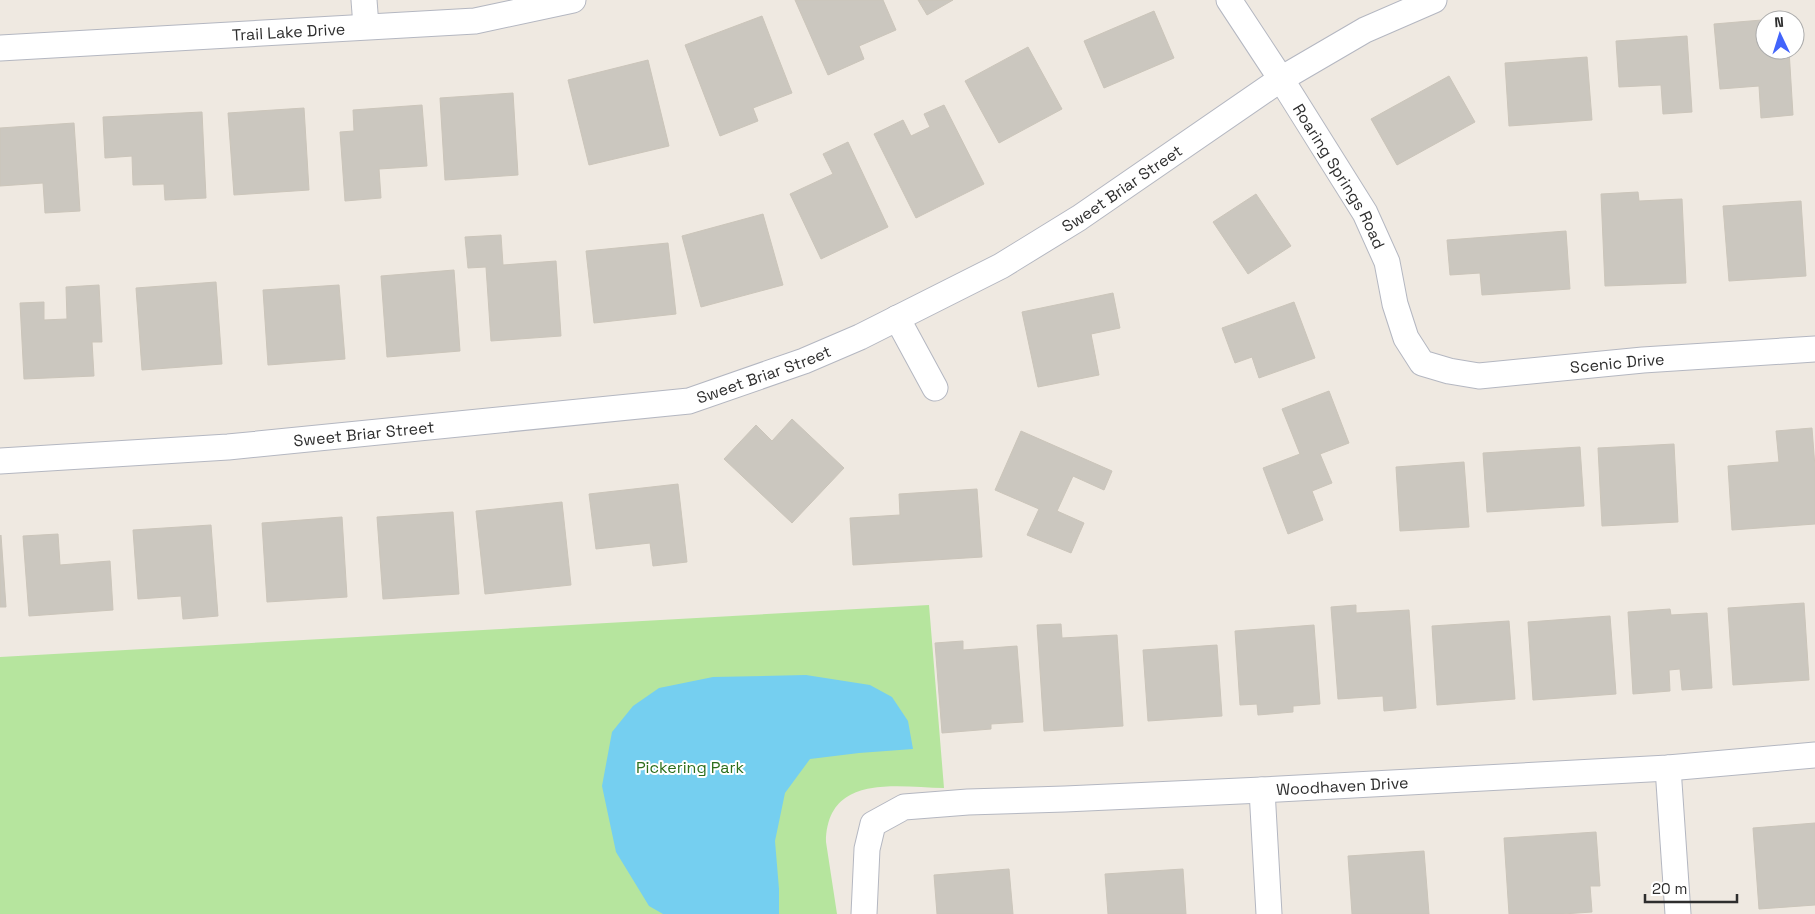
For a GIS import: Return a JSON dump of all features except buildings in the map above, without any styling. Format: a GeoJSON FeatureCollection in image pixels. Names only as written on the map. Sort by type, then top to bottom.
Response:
{"type":"FeatureCollection","features":[{"type":"Feature","properties":{"kind":"street"},"geometry":{"type":"LineString","coordinates":[[364,0],[366,26]]}},
{"type":"Feature","properties":{"kind":"street","name":"Trail Lake Drive"},"geometry":{"type":"LineString","coordinates":[[0,48],[475,21],[573,0]]}},
{"type":"Feature","properties":{"kind":"street","name":"Roaring Springs Road"},"geometry":{"type":"LineString","coordinates":[[1230,0],[1365,213],[1387,262],[1394,304],[1406,338],[1422,363]]}},
{"type":"Feature","properties":{"kind":"street","name":"Sweet Briar Street"},"geometry":{"type":"LineString","coordinates":[[0,461],[228,447],[689,401],[804,361],[860,337],[1001,266],[1079,218],[1281,79],[1364,30],[1434,0]]}},
{"type":"Feature","properties":{"kind":"street"},"geometry":{"type":"LineString","coordinates":[[897,318],[935,388]]}},
{"type":"Feature","properties":{"kind":"street","name":"Scenic Drive"},"geometry":{"type":"LineString","coordinates":[[1422,363],[1449,371],[1479,376],[1643,360],[1815,350]]}},
{"type":"Feature","properties":{"kind":"street","name":"Woodhaven Drive"},"geometry":{"type":"LineString","coordinates":[[864,914],[867,849],[872,824],[904,807],[968,802],[1262,790],[1668,768],[1815,755]]}},
{"type":"Feature","properties":{"kind":"street"},"geometry":{"type":"LineString","coordinates":[[1668,768],[1678,914]]}},
{"type":"Feature","properties":{"kind":"street"},"geometry":{"type":"LineString","coordinates":[[1262,790],[1269,914]]}},
{"type":"Feature","properties":{"kind":"green space","name":"Pickering Park"},"geometry":{"type":"Polygon","coordinates":[[[929,605],[944,788],[886,786],[851,794],[838,804],[829,820],[826,842],[837,914],[0,914],[0,657],[929,605]]]}},
{"type":"Feature","properties":{"kind":"water"},"geometry":{"type":"Polygon","coordinates":[[[806,675],[870,685],[892,697],[908,721],[913,749],[810,759],[785,793],[775,841],[779,914],[663,914],[649,906],[616,852],[602,786],[612,732],[633,706],[659,688],[713,677],[806,675]]]}}]}
